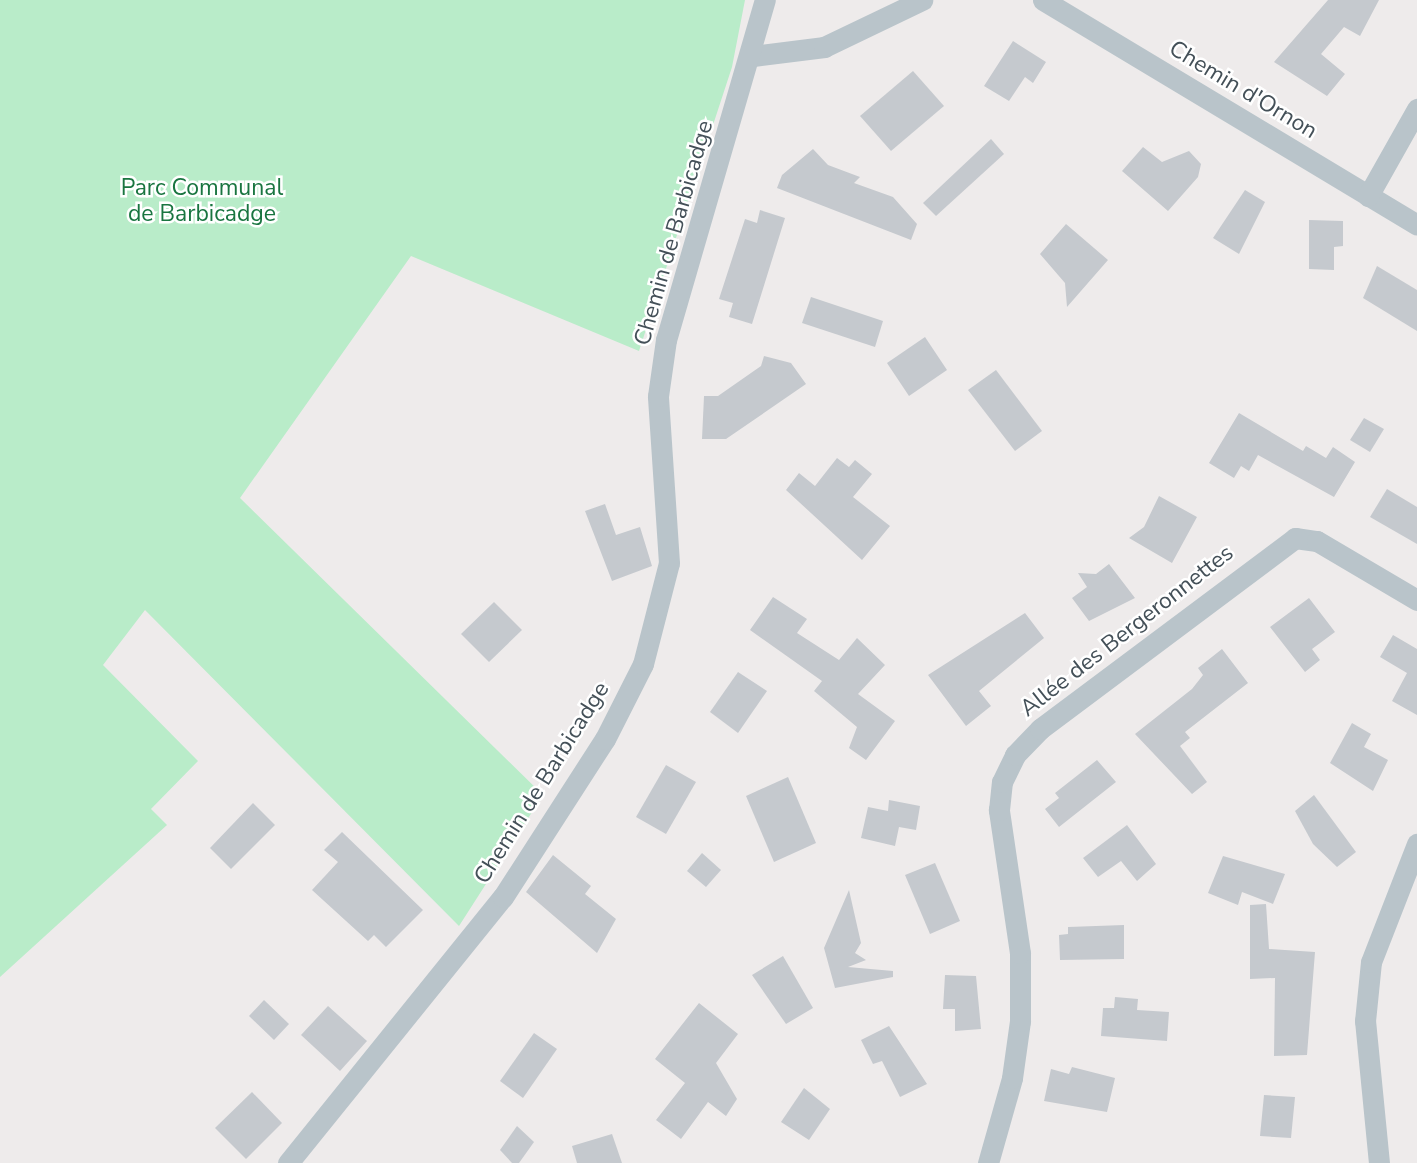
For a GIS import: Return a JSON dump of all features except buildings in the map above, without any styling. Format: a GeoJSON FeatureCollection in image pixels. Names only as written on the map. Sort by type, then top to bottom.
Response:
{"type":"FeatureCollection","features":[{"type":"Feature","properties":{"kind":"street","name":"Chemin de Barbicadge"},"geometry":{"type":"LineString","coordinates":[[297,1160],[503,897],[605,739],[643,664],[669,563],[658,396],[666,340],[753,56],[765,0]]}},
{"type":"Feature","properties":{"kind":"street"},"geometry":{"type":"LineString","coordinates":[[753,56],[824,47],[922,0]]}},
{"type":"Feature","properties":{"kind":"street","name":"Chemin d'Ornon"},"geometry":{"type":"LineString","coordinates":[[1043,0],[1417,225]]}},
{"type":"Feature","properties":{"kind":"street"},"geometry":{"type":"LineString","coordinates":[[1368,196],[1417,109]]}},
{"type":"Feature","properties":{"kind":"street","name":"Allée des Bergeronnettes"},"geometry":{"type":"LineString","coordinates":[[988,1163],[1012,1078],[1020,1021],[1020,953],[999,810],[1002,782],[1015,755],[1040,729],[1295,538],[1317,541],[1417,600]]}},
{"type":"Feature","properties":{"kind":"street"},"geometry":{"type":"LineString","coordinates":[[1379,1163],[1366,1021],[1371,962],[1417,844]]}},
{"type":"Feature","properties":{"kind":"green space","name":"Parc Communal de Barbicadge"},"geometry":{"type":"Polygon","coordinates":[[[0,0],[745,0],[732,67],[639,351],[411,256],[240,498],[543,795],[459,926],[145,610],[103,665],[198,761],[151,809],[167,825],[0,977],[0,0]]]}}]}
